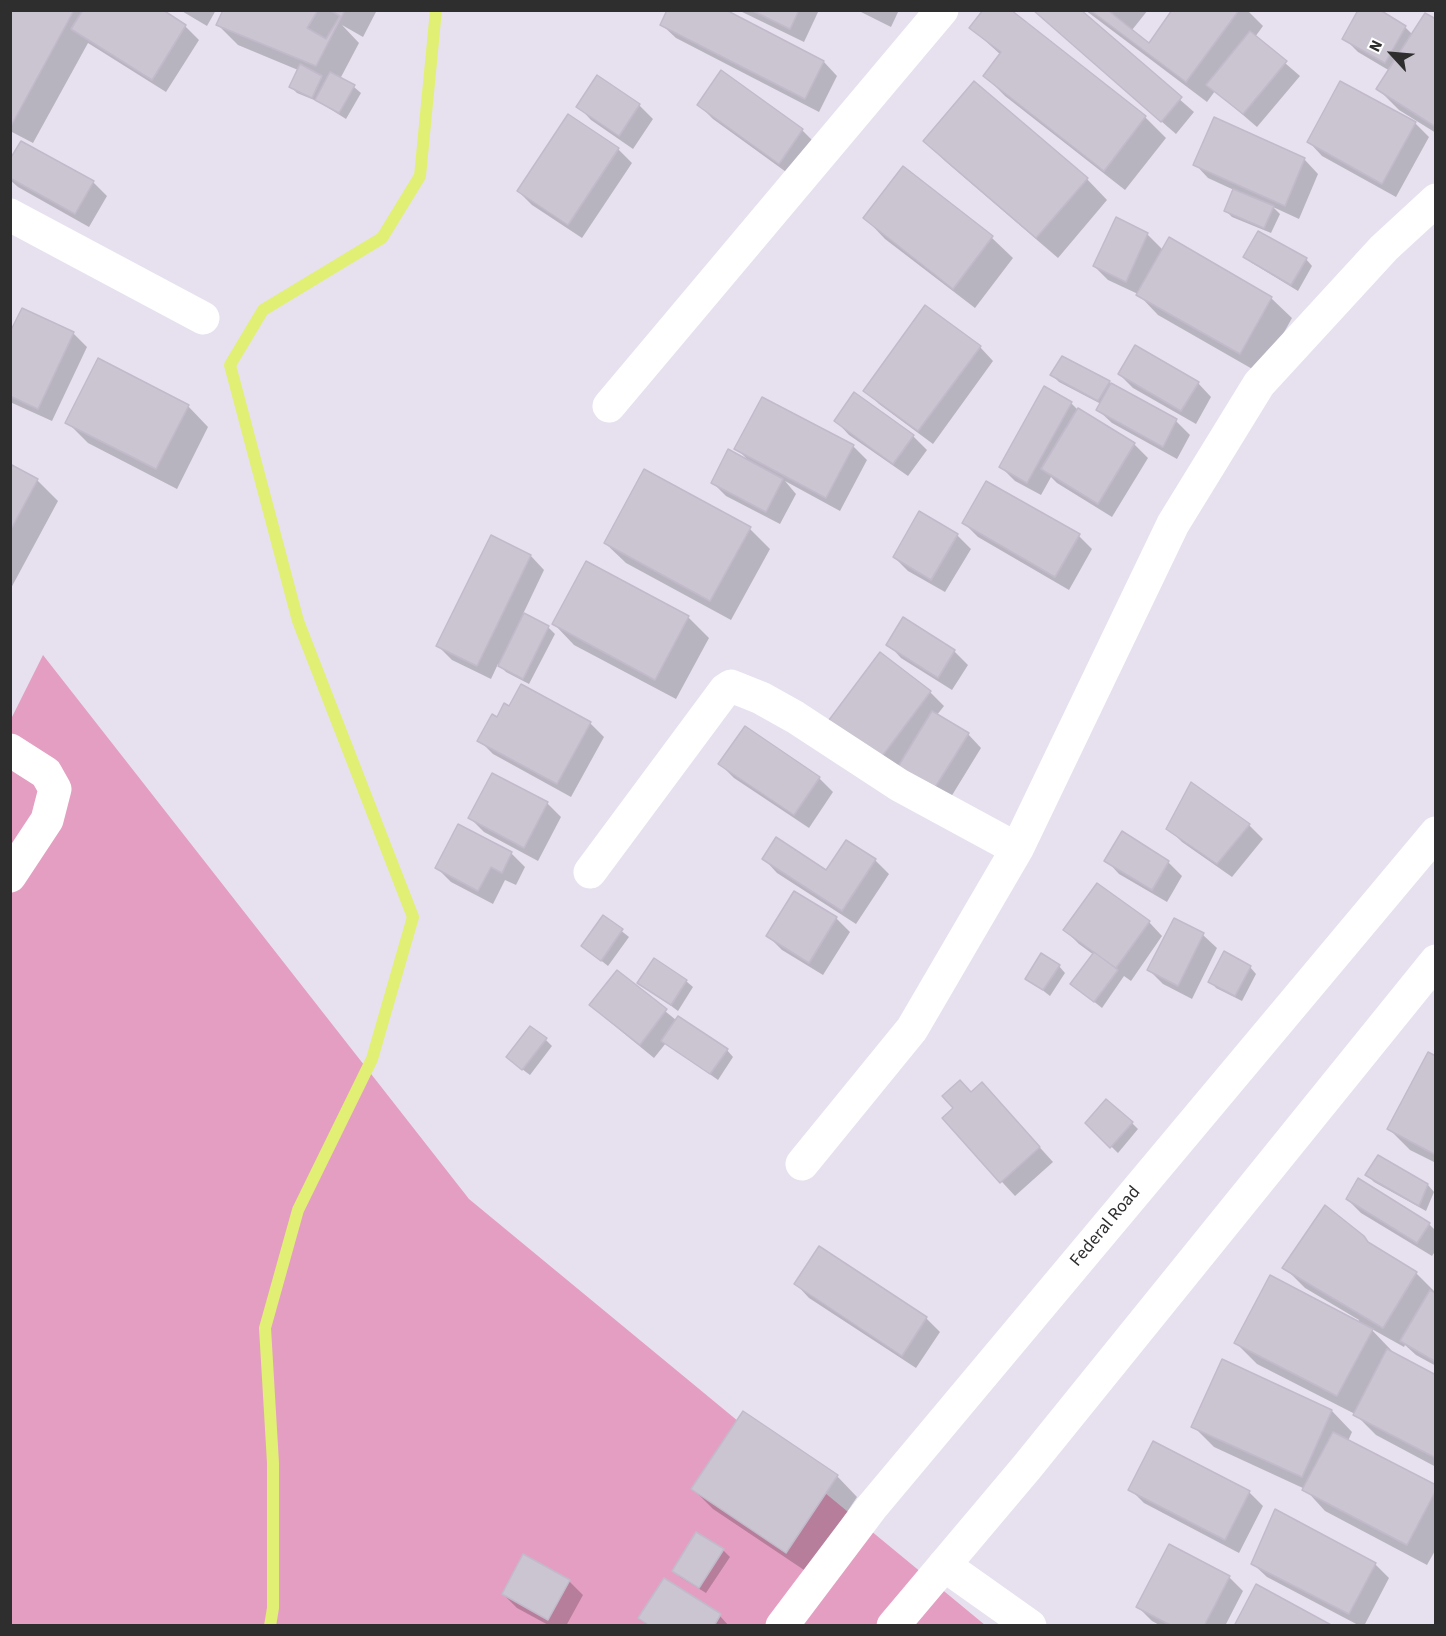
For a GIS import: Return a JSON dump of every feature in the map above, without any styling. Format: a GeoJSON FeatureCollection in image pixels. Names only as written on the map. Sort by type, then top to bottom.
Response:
{"type":"FeatureCollection","features":[{"type":"Feature","properties":{"kind":"street"},"geometry":{"type":"LineString","coordinates":[[609,406],[942,10]]}},
{"type":"Feature","properties":{"kind":"street"},"geometry":{"type":"LineString","coordinates":[[802,1164],[912,1029],[1017,849],[1173,524],[1259,384],[1384,248],[1436,200]]}},
{"type":"Feature","properties":{"kind":"street"},"geometry":{"type":"LineString","coordinates":[[10,215],[203,318]]}},
{"type":"Feature","properties":{"kind":"street"},"geometry":{"type":"LineString","coordinates":[[590,872],[725,690],[731,686],[761,698],[795,717],[899,785],[1017,849]]}},
{"type":"Feature","properties":{"kind":"street"},"geometry":{"type":"LineString","coordinates":[[10,750],[46,773],[55,789],[47,820],[10,876]]}},
{"type":"Feature","properties":{"kind":"street","name":"Federal Road"},"geometry":{"type":"LineString","coordinates":[[782,1626],[871,1508],[1436,833]]}},
{"type":"Feature","properties":{"kind":"street"},"geometry":{"type":"LineString","coordinates":[[894,1626],[1027,1467],[1436,961]]}},
{"type":"Feature","properties":{"kind":"street"},"geometry":{"type":"LineString","coordinates":[[944,1564],[1030,1626]]}},
{"type":"Feature","properties":{"kind":"shaded area"},"geometry":{"type":"Polygon","coordinates":[[[43,655],[469,1199],[985,1625],[11,1625],[10,721],[43,655]]]}},
{"type":"Feature","properties":{"kind":"building"},"geometry":{"type":"Polygon","coordinates":[[[10,10],[74,10],[12,124],[10,123],[10,10]]]}},
{"type":"Feature","properties":{"kind":"building"},"geometry":{"type":"Polygon","coordinates":[[[83,10],[163,10],[186,25],[152,80],[71,29],[83,10]]]}},
{"type":"Feature","properties":{"kind":"building"},"geometry":{"type":"Polygon","coordinates":[[[223,10],[318,10],[307,28],[326,39],[340,16],[330,10],[345,10],[316,66],[216,25],[223,10]]]}},
{"type":"Feature","properties":{"kind":"building"},"geometry":{"type":"Polygon","coordinates":[[[667,10],[726,10],[824,61],[805,99],[660,25],[667,10]]]}},
{"type":"Feature","properties":{"kind":"building"},"geometry":{"type":"Polygon","coordinates":[[[751,10],[799,10],[790,29],[751,10]]]}},
{"type":"Feature","properties":{"kind":"building"},"geometry":{"type":"Polygon","coordinates":[[[983,10],[1011,10],[1146,116],[1104,171],[983,76],[1001,52],[969,28],[983,10]]]}},
{"type":"Feature","properties":{"kind":"building"},"geometry":{"type":"Polygon","coordinates":[[[1033,10],[1081,10],[1182,97],[1161,122],[1033,10]]]}},
{"type":"Feature","properties":{"kind":"building"},"geometry":{"type":"Polygon","coordinates":[[[1090,10],[1111,10],[1110,12],[1149,43],[1172,10],[1239,10],[1186,82],[1090,10]]]}},
{"type":"Feature","properties":{"kind":"building"},"geometry":{"type":"Polygon","coordinates":[[[1358,10],[1380,10],[1406,26],[1385,63],[1342,39],[1358,10]]]}},
{"type":"Feature","properties":{"kind":"building"},"geometry":{"type":"Polygon","coordinates":[[[1425,13],[1436,19],[1436,127],[1376,89],[1425,13]]]}},
{"type":"Feature","properties":{"kind":"building"},"geometry":{"type":"Polygon","coordinates":[[[1250,31],[1287,61],[1243,114],[1206,85],[1250,31]]]}},
{"type":"Feature","properties":{"kind":"building"},"geometry":{"type":"Polygon","coordinates":[[[300,64],[322,76],[312,98],[289,87],[300,64]]]}},
{"type":"Feature","properties":{"kind":"building"},"geometry":{"type":"Polygon","coordinates":[[[721,70],[803,129],[779,164],[697,105],[721,70]]]}},
{"type":"Feature","properties":{"kind":"building"},"geometry":{"type":"Polygon","coordinates":[[[330,72],[355,85],[339,113],[315,100],[330,72]]]}},
{"type":"Feature","properties":{"kind":"building"},"geometry":{"type":"Polygon","coordinates":[[[597,75],[640,104],[619,136],[576,107],[597,75]]]}},
{"type":"Feature","properties":{"kind":"building"},"geometry":{"type":"Polygon","coordinates":[[[974,81],[1088,178],[1036,238],[923,141],[974,81]]]}},
{"type":"Feature","properties":{"kind":"building"},"geometry":{"type":"Polygon","coordinates":[[[1340,81],[1416,122],[1382,184],[1307,142],[1340,81]]]}},
{"type":"Feature","properties":{"kind":"building"},"geometry":{"type":"Polygon","coordinates":[[[568,114],[619,148],[568,225],[517,191],[568,114]]]}},
{"type":"Feature","properties":{"kind":"building"},"geometry":{"type":"Polygon","coordinates":[[[1214,117],[1305,158],[1285,206],[1193,165],[1214,117]]]}},
{"type":"Feature","properties":{"kind":"building"},"geometry":{"type":"Polygon","coordinates":[[[21,141],[94,181],[75,214],[10,178],[10,159],[21,141]]]}},
{"type":"Feature","properties":{"kind":"building"},"geometry":{"type":"Polygon","coordinates":[[[903,166],[993,236],[953,289],[863,218],[903,166]]]}},
{"type":"Feature","properties":{"kind":"building"},"geometry":{"type":"Polygon","coordinates":[[[1233,189],[1274,206],[1264,228],[1224,211],[1233,189]]]}},
{"type":"Feature","properties":{"kind":"building"},"geometry":{"type":"Polygon","coordinates":[[[1116,217],[1148,233],[1126,282],[1093,266],[1116,217]]]}},
{"type":"Feature","properties":{"kind":"building"},"geometry":{"type":"Polygon","coordinates":[[[1258,231],[1307,258],[1291,285],[1243,257],[1258,231]]]}},
{"type":"Feature","properties":{"kind":"building"},"geometry":{"type":"Polygon","coordinates":[[[1169,237],[1272,297],[1240,354],[1136,295],[1169,237]]]}},
{"type":"Feature","properties":{"kind":"building"},"geometry":{"type":"Polygon","coordinates":[[[925,305],[981,346],[918,431],[863,391],[925,305]]]}},
{"type":"Feature","properties":{"kind":"building"},"geometry":{"type":"Polygon","coordinates":[[[22,308],[74,332],[38,409],[10,396],[10,332],[22,308]]]}},
{"type":"Feature","properties":{"kind":"building"},"geometry":{"type":"Polygon","coordinates":[[[1135,345],[1199,382],[1181,411],[1118,374],[1135,345]]]}},
{"type":"Feature","properties":{"kind":"building"},"geometry":{"type":"Polygon","coordinates":[[[1062,356],[1110,381],[1098,401],[1050,375],[1062,356]]]}},
{"type":"Feature","properties":{"kind":"building"},"geometry":{"type":"Polygon","coordinates":[[[98,358],[189,405],[156,469],[65,423],[98,358]]]}},
{"type":"Feature","properties":{"kind":"building"},"geometry":{"type":"Polygon","coordinates":[[[1111,383],[1177,419],[1163,447],[1096,410],[1111,383]]]}},
{"type":"Feature","properties":{"kind":"building"},"geometry":{"type":"Polygon","coordinates":[[[1044,386],[1072,402],[1027,483],[999,467],[1044,386]]]}},
{"type":"Feature","properties":{"kind":"building"},"geometry":{"type":"Polygon","coordinates":[[[854,392],[914,435],[893,464],[834,421],[854,392]]]}},
{"type":"Feature","properties":{"kind":"building"},"geometry":{"type":"Polygon","coordinates":[[[762,397],[854,445],[826,498],[734,449],[762,397]]]}},
{"type":"Feature","properties":{"kind":"building"},"geometry":{"type":"Polygon","coordinates":[[[1078,408],[1135,443],[1098,504],[1041,469],[1078,408]]]}},
{"type":"Feature","properties":{"kind":"building"},"geometry":{"type":"Polygon","coordinates":[[[728,449],[783,479],[766,512],[711,483],[728,449]]]}},
{"type":"Feature","properties":{"kind":"building"},"geometry":{"type":"Polygon","coordinates":[[[10,464],[38,479],[10,531],[10,464]]]}},
{"type":"Feature","properties":{"kind":"building"},"geometry":{"type":"Polygon","coordinates":[[[644,469],[751,527],[710,601],[604,543],[644,469]]]}},
{"type":"Feature","properties":{"kind":"building"},"geometry":{"type":"Polygon","coordinates":[[[986,481],[1080,534],[1055,577],[962,523],[986,481]]]}},
{"type":"Feature","properties":{"kind":"building"},"geometry":{"type":"Polygon","coordinates":[[[919,511],[958,534],[931,580],[893,557],[919,511]]]}},
{"type":"Feature","properties":{"kind":"building"},"geometry":{"type":"Polygon","coordinates":[[[491,535],[531,555],[477,666],[436,646],[491,535]]]}},
{"type":"Feature","properties":{"kind":"building"},"geometry":{"type":"Polygon","coordinates":[[[586,561],[689,616],[655,680],[552,624],[586,561]]]}},
{"type":"Feature","properties":{"kind":"building"},"geometry":{"type":"Polygon","coordinates":[[[524,613],[549,626],[523,679],[498,666],[524,613]]]}},
{"type":"Feature","properties":{"kind":"building"},"geometry":{"type":"Polygon","coordinates":[[[903,617],[955,650],[938,678],[886,645],[903,617]]]}},
{"type":"Feature","properties":{"kind":"building"},"geometry":{"type":"Polygon","coordinates":[[[880,652],[931,691],[877,763],[826,724],[880,652]]]}},
{"type":"Feature","properties":{"kind":"building"},"geometry":{"type":"Polygon","coordinates":[[[521,684],[591,722],[557,784],[477,741],[492,714],[497,717],[504,703],[509,706],[521,684]]]}},
{"type":"Feature","properties":{"kind":"building"},"geometry":{"type":"Polygon","coordinates":[[[932,711],[969,733],[929,797],[893,775],[932,711]]]}},
{"type":"Feature","properties":{"kind":"building"},"geometry":{"type":"Polygon","coordinates":[[[745,726],[820,777],[794,815],[718,764],[745,726]]]}},
{"type":"Feature","properties":{"kind":"building"},"geometry":{"type":"Polygon","coordinates":[[[492,773],[548,802],[524,848],[468,818],[492,773]]]}},
{"type":"Feature","properties":{"kind":"building"},"geometry":{"type":"Polygon","coordinates":[[[1191,782],[1250,824],[1217,864],[1166,829],[1191,782]]]}},
{"type":"Feature","properties":{"kind":"building"},"geometry":{"type":"Polygon","coordinates":[[[458,824],[512,852],[502,873],[491,867],[478,891],[435,868],[458,824]]]}},
{"type":"Feature","properties":{"kind":"building"},"geometry":{"type":"Polygon","coordinates":[[[1122,831],[1169,861],[1152,890],[1104,861],[1122,831]]]}},
{"type":"Feature","properties":{"kind":"building"},"geometry":{"type":"Polygon","coordinates":[[[776,837],[826,870],[846,840],[876,859],[842,911],[762,859],[776,837]]]}},
{"type":"Feature","properties":{"kind":"building"},"geometry":{"type":"Polygon","coordinates":[[[1097,883],[1150,921],[1116,968],[1063,930],[1097,883]]]}},
{"type":"Feature","properties":{"kind":"building"},"geometry":{"type":"Polygon","coordinates":[[[794,891],[837,917],[809,963],[766,936],[794,891]]]}},
{"type":"Feature","properties":{"kind":"building"},"geometry":{"type":"Polygon","coordinates":[[[603,915],[623,929],[601,961],[581,946],[603,915]]]}},
{"type":"Feature","properties":{"kind":"building"},"geometry":{"type":"Polygon","coordinates":[[[1174,918],[1204,933],[1178,986],[1147,970],[1174,918]]]}},
{"type":"Feature","properties":{"kind":"building"},"geometry":{"type":"Polygon","coordinates":[[[1224,951],[1251,966],[1235,996],[1208,982],[1224,951]]]}},
{"type":"Feature","properties":{"kind":"building"},"geometry":{"type":"Polygon","coordinates":[[[1094,952],[1118,970],[1094,1002],[1070,984],[1094,952]]]}},
{"type":"Feature","properties":{"kind":"building"},"geometry":{"type":"Polygon","coordinates":[[[1041,953],[1060,965],[1043,990],[1025,979],[1041,953]]]}},
{"type":"Feature","properties":{"kind":"building"},"geometry":{"type":"Polygon","coordinates":[[[654,958],[687,980],[671,1005],[637,983],[654,958]]]}},
{"type":"Feature","properties":{"kind":"building"},"geometry":{"type":"Polygon","coordinates":[[[617,970],[667,1009],[640,1045],[589,1005],[617,970]]]}},
{"type":"Feature","properties":{"kind":"building"},"geometry":{"type":"Polygon","coordinates":[[[678,1016],[728,1049],[710,1074],[661,1041],[678,1016]]]}},
{"type":"Feature","properties":{"kind":"building"},"geometry":{"type":"Polygon","coordinates":[[[530,1026],[547,1038],[522,1070],[506,1057],[530,1026]]]}},
{"type":"Feature","properties":{"kind":"building"},"geometry":{"type":"Polygon","coordinates":[[[1428,1052],[1436,1056],[1436,1155],[1387,1129],[1428,1052]]]}},
{"type":"Feature","properties":{"kind":"building"},"geometry":{"type":"Polygon","coordinates":[[[960,1080],[971,1092],[982,1082],[1040,1147],[1000,1183],[942,1118],[953,1108],[942,1096],[960,1080]]]}},
{"type":"Feature","properties":{"kind":"building"},"geometry":{"type":"Polygon","coordinates":[[[1106,1099],[1133,1122],[1110,1148],[1085,1123],[1106,1099]]]}},
{"type":"Feature","properties":{"kind":"building"},"geometry":{"type":"Polygon","coordinates":[[[1378,1155],[1428,1184],[1419,1206],[1365,1175],[1378,1155]]]}},
{"type":"Feature","properties":{"kind":"building"},"geometry":{"type":"Polygon","coordinates":[[[1358,1178],[1430,1223],[1417,1243],[1346,1199],[1358,1178]]]}},
{"type":"Feature","properties":{"kind":"building"},"geometry":{"type":"Polygon","coordinates":[[[1325,1205],[1364,1236],[1368,1242],[1417,1272],[1383,1328],[1282,1268],[1325,1205]]]}},
{"type":"Feature","properties":{"kind":"building"},"geometry":{"type":"Polygon","coordinates":[[[819,1246],[927,1317],[902,1356],[794,1284],[819,1246]]]}},
{"type":"Feature","properties":{"kind":"building"},"geometry":{"type":"Polygon","coordinates":[[[1270,1275],[1373,1329],[1337,1396],[1234,1343],[1270,1275]]]}},
{"type":"Feature","properties":{"kind":"building"},"geometry":{"type":"Polygon","coordinates":[[[1430,1290],[1436,1294],[1436,1362],[1400,1341],[1430,1290]]]}},
{"type":"Feature","properties":{"kind":"building"},"geometry":{"type":"Polygon","coordinates":[[[1387,1349],[1436,1375],[1436,1458],[1353,1415],[1387,1349]]]}},
{"type":"Feature","properties":{"kind":"building"},"geometry":{"type":"Polygon","coordinates":[[[1222,1359],[1332,1410],[1302,1477],[1191,1427],[1222,1359]]]}},
{"type":"Feature","properties":{"kind":"building"},"geometry":{"type":"Polygon","coordinates":[[[743,1411],[838,1475],[786,1553],[691,1489],[743,1411]]]}},
{"type":"Feature","properties":{"kind":"building"},"geometry":{"type":"Polygon","coordinates":[[[1333,1432],[1436,1485],[1436,1490],[1407,1545],[1302,1490],[1333,1432]]]}},
{"type":"Feature","properties":{"kind":"building"},"geometry":{"type":"Polygon","coordinates":[[[1153,1441],[1250,1491],[1225,1540],[1128,1490],[1153,1441]]]}},
{"type":"Feature","properties":{"kind":"building"},"geometry":{"type":"Polygon","coordinates":[[[1275,1509],[1376,1563],[1349,1614],[1251,1564],[1275,1509]]]}},
{"type":"Feature","properties":{"kind":"building"},"geometry":{"type":"Polygon","coordinates":[[[696,1532],[724,1549],[699,1588],[672,1571],[696,1532]]]}},
{"type":"Feature","properties":{"kind":"building"},"geometry":{"type":"Polygon","coordinates":[[[1169,1544],[1230,1576],[1204,1626],[1172,1626],[1136,1607],[1169,1544]]]}},
{"type":"Feature","properties":{"kind":"building"},"geometry":{"type":"Polygon","coordinates":[[[523,1554],[570,1580],[548,1620],[502,1594],[523,1554]]]}},
{"type":"Feature","properties":{"kind":"building"},"geometry":{"type":"Polygon","coordinates":[[[664,1578],[721,1614],[714,1626],[650,1626],[638,1618],[664,1578]]]}},
{"type":"Feature","properties":{"kind":"building"},"geometry":{"type":"Polygon","coordinates":[[[1256,1584],[1333,1626],[1234,1626],[1256,1584]]]}},
{"type":"Feature","properties":{"kind":"waterway"},"geometry":{"type":"LineString","coordinates":[[270,1626],[273,1608],[273,1463],[265,1328],[298,1210],[372,1059],[413,917],[298,621],[230,365],[263,310],[382,238],[420,176],[436,10]]}}]}
